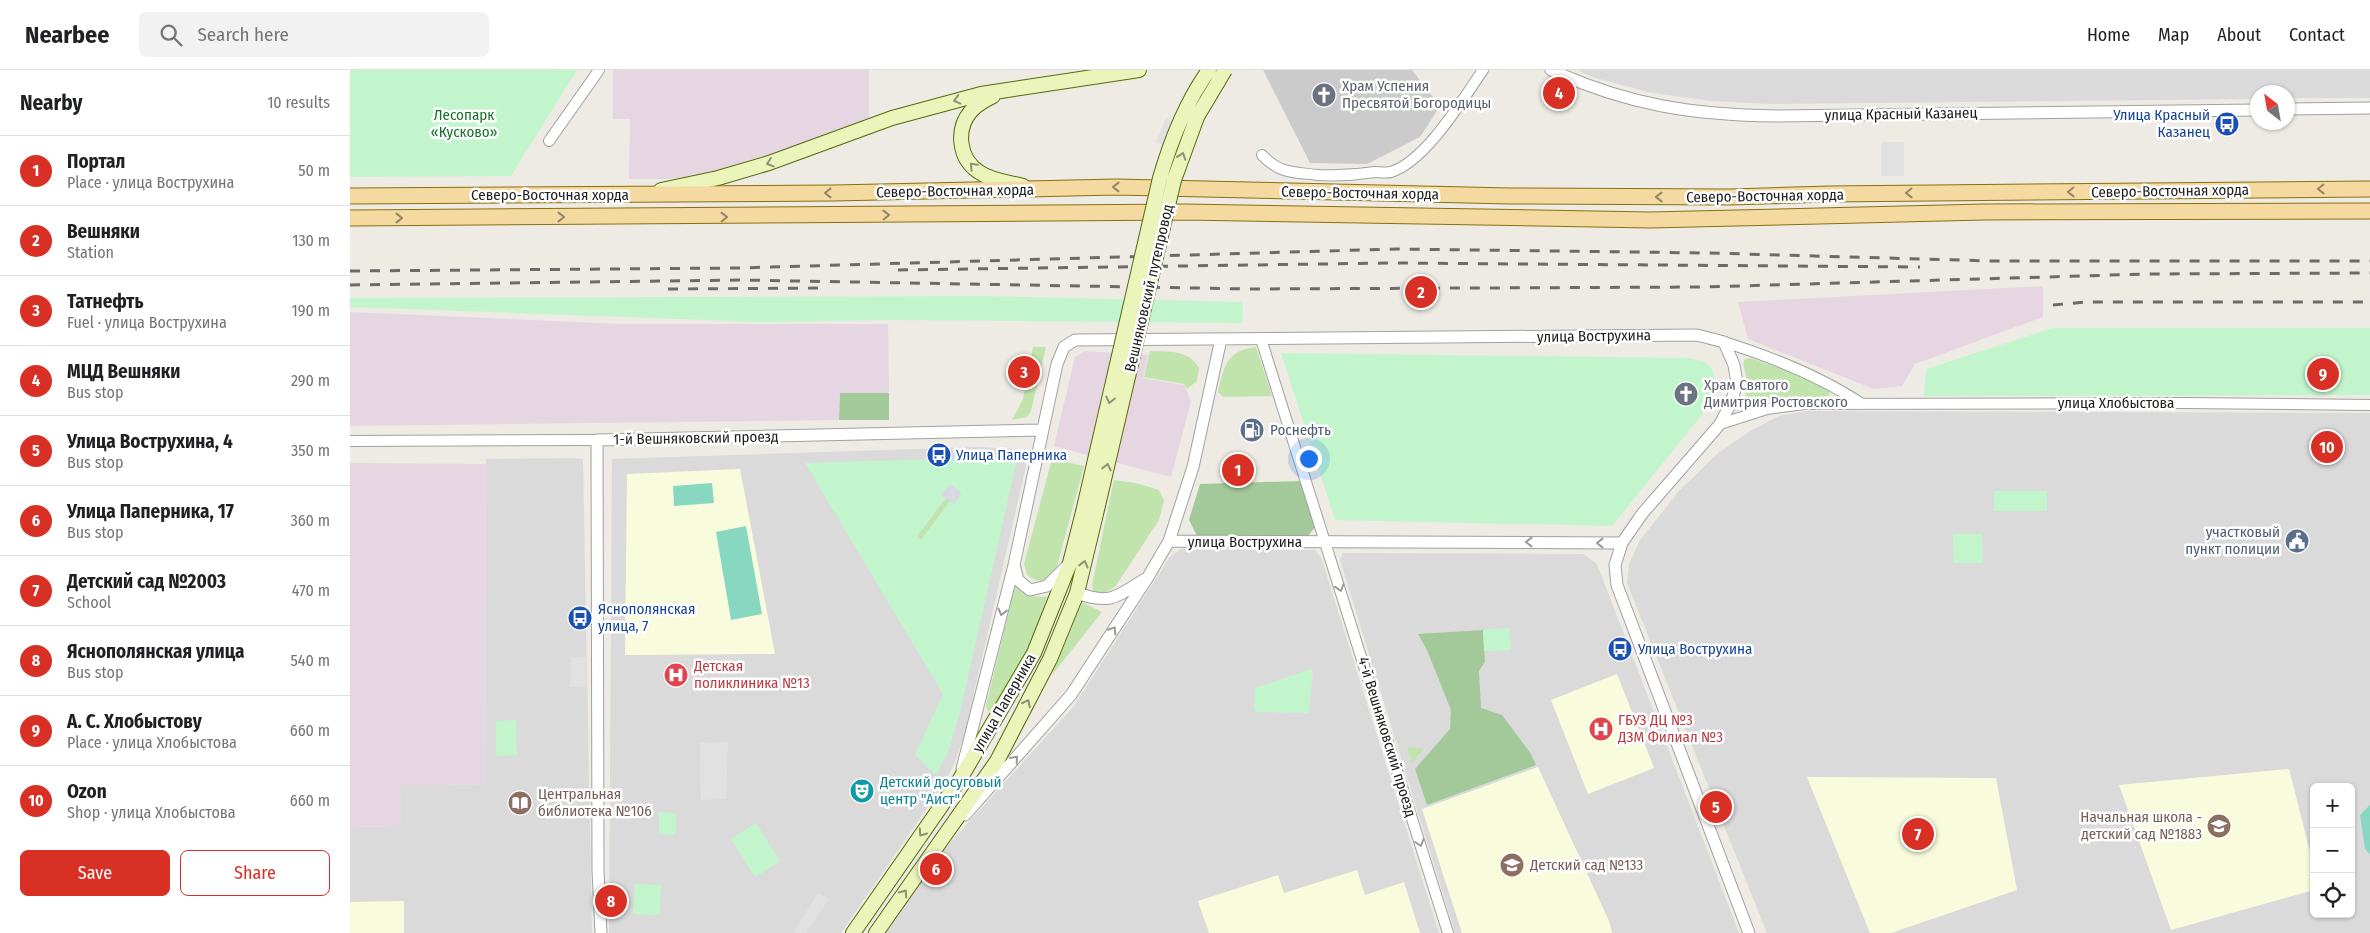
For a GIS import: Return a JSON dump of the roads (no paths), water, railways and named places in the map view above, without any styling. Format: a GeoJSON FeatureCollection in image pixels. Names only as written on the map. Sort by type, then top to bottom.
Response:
{"type":"FeatureCollection","features":[{"type":"Feature","properties":{"kind":"main road"},"geometry":{"type":"LineString","coordinates":[[633,194],[718,178],[769,163],[892,118],[981,94],[1139,70]]}},
{"type":"Feature","properties":{"kind":"main road","name":"Вешняковский путепровод"},"geometry":{"type":"LineString","coordinates":[[1090,513],[1160,178],[1169,149],[1184,113],[1209,70]]}},
{"type":"Feature","properties":{"kind":"main road","name":"Вешняковский путепровод"},"geometry":{"type":"LineString","coordinates":[[1090,513],[1174,180],[1197,117],[1225,70]]}},
{"type":"Feature","properties":{"kind":"main road"},"geometry":{"type":"LineString","coordinates":[[1005,90],[978,105],[967,117],[961,132],[962,148],[969,163],[981,174],[1034,189]]}},
{"type":"Feature","properties":{"kind":"main road","name":"Северо-Восточная хорда"},"geometry":{"type":"LineString","coordinates":[[350,196],[1164,187],[1372,194],[1693,197],[2370,189]]}},
{"type":"Feature","properties":{"kind":"main road","name":"Северо-Восточная хорда"},"geometry":{"type":"LineString","coordinates":[[350,218],[1186,212],[1660,220],[1984,212],[2370,211]]}},
{"type":"Feature","properties":{"kind":"main road","name":"улица Паперника"},"geometry":{"type":"LineString","coordinates":[[853,933],[960,779],[1034,653],[1090,513]]}},
{"type":"Feature","properties":{"kind":"main road","name":"улица Паперника"},"geometry":{"type":"LineString","coordinates":[[876,933],[997,761],[1050,660],[1076,593],[1090,513]]}},
{"type":"Feature","properties":{"kind":"street"},"geometry":{"type":"LineString","coordinates":[[549,140],[599,70]]}},
{"type":"Feature","properties":{"kind":"street"},"geometry":{"type":"LineString","coordinates":[[1262,155],[1273,166],[1286,172],[1328,176],[1391,172],[1430,142],[1451,117],[1483,70]]}},
{"type":"Feature","properties":{"kind":"street","name":"улица Красный Казанец"},"geometry":{"type":"LineString","coordinates":[[1551,70],[1588,86],[1634,101],[1717,114],[1777,116],[2250,110]]}},
{"type":"Feature","properties":{"kind":"street"},"geometry":{"type":"LineString","coordinates":[[2295,109],[2370,108]]}},
{"type":"Feature","properties":{"kind":"street","name":"улица Вострухина"},"geometry":{"type":"LineString","coordinates":[[960,779],[1014,565],[1057,364],[1064,347],[1075,340],[1697,335],[1724,342]]}},
{"type":"Feature","properties":{"kind":"street","name":"улица Вострухина"},"geometry":{"type":"LineString","coordinates":[[936,848],[1071,695],[1148,577],[1169,541],[1193,467],[1221,339]]}},
{"type":"Feature","properties":{"kind":"street","name":"4-й Вешняковский проезд"},"geometry":{"type":"LineString","coordinates":[[1261,340],[1448,933]]}},
{"type":"Feature","properties":{"kind":"street"},"geometry":{"type":"LineString","coordinates":[[1724,342],[1764,354],[1847,394],[1862,404]]}},
{"type":"Feature","properties":{"kind":"street"},"geometry":{"type":"LineString","coordinates":[[1724,342],[1734,365],[1738,383],[1720,424],[1642,514],[1622,543],[1615,565],[1617,585],[1749,933]]}},
{"type":"Feature","properties":{"kind":"street","name":"улица Хлобыстова"},"geometry":{"type":"LineString","coordinates":[[1720,424],[1767,409],[1804,404],[2370,405]]}},
{"type":"Feature","properties":{"kind":"street","name":"1-й Вешняковский проезд"},"geometry":{"type":"LineString","coordinates":[[350,441],[598,440],[1043,430]]}},
{"type":"Feature","properties":{"kind":"street"},"geometry":{"type":"LineString","coordinates":[[598,440],[598,870],[601,933]]}},
{"type":"Feature","properties":{"kind":"street","name":"улица Вострухина"},"geometry":{"type":"LineString","coordinates":[[1169,541],[1622,543]]}},
{"type":"Feature","properties":{"kind":"street"},"geometry":{"type":"LineString","coordinates":[[1014,565],[1018,580],[1030,590],[1047,586],[1070,563]]}},
{"type":"Feature","properties":{"kind":"street"},"geometry":{"type":"LineString","coordinates":[[1076,593],[1094,599],[1112,599],[1148,577]]}},
{"type":"Feature","properties":{"kind":"railway"},"geometry":{"type":"LineString","coordinates":[[350,271],[738,268],[1396,249],[1709,253],[1992,261],[2370,261]]}},
{"type":"Feature","properties":{"kind":"railway"},"geometry":{"type":"LineString","coordinates":[[898,270],[1392,263],[1920,267]]}},
{"type":"Feature","properties":{"kind":"railway"},"geometry":{"type":"LineString","coordinates":[[350,285],[740,280],[1250,289],[1704,287],[2148,274],[2370,273]]}},
{"type":"Feature","properties":{"kind":"railway"},"geometry":{"type":"LineString","coordinates":[[668,289],[828,288]]}},
{"type":"Feature","properties":{"kind":"railway"},"geometry":{"type":"LineString","coordinates":[[2053,305],[2087,302],[2370,302]]}},
{"type":"Feature","properties":{"kind":"place","name":"МЦД Вешняки"},"geometry":{"type":"Point","coordinates":[1559,93]}},
{"type":"Feature","properties":{"kind":"place","name":"Храм Успения Пресвятой Богородицы"},"geometry":{"type":"Point","coordinates":[1324,95]}},
{"type":"Feature","properties":{"kind":"place","name":"Улица Красный Казанец"},"geometry":{"type":"Point","coordinates":[2227,124]}},
{"type":"Feature","properties":{"kind":"place","name":"Вешняки"},"geometry":{"type":"Point","coordinates":[1421,292]}},
{"type":"Feature","properties":{"kind":"place","name":"Татнефть"},"geometry":{"type":"Point","coordinates":[1024,372]}},
{"type":"Feature","properties":{"kind":"place","name":"А. С. Хлобыстову"},"geometry":{"type":"Point","coordinates":[2323,374]}},
{"type":"Feature","properties":{"kind":"place","name":"Храм Святого Димитрия Ростовского"},"geometry":{"type":"Point","coordinates":[1686,394]}},
{"type":"Feature","properties":{"kind":"place","name":"Роснефть"},"geometry":{"type":"Point","coordinates":[1252,430]}},
{"type":"Feature","properties":{"kind":"place","name":"Ozon"},"geometry":{"type":"Point","coordinates":[2327,447]}},
{"type":"Feature","properties":{"kind":"place","name":"Улица Паперника"},"geometry":{"type":"Point","coordinates":[939,455]}},
{"type":"Feature","properties":{"kind":"place","name":"Портал"},"geometry":{"type":"Point","coordinates":[1238,470]}},
{"type":"Feature","properties":{"kind":"place","name":"участковый пункт полиции"},"geometry":{"type":"Point","coordinates":[2297,541]}},
{"type":"Feature","properties":{"kind":"place","name":"Яснополянская улица, 7"},"geometry":{"type":"Point","coordinates":[580,618]}},
{"type":"Feature","properties":{"kind":"place","name":"Улица Вострухина"},"geometry":{"type":"Point","coordinates":[1620,649]}},
{"type":"Feature","properties":{"kind":"place","name":"Детская поликлиника №13"},"geometry":{"type":"Point","coordinates":[676,675]}},
{"type":"Feature","properties":{"kind":"place","name":"ГБУЗ ДЦ №3 ДЗМ Филиал №3"},"geometry":{"type":"Point","coordinates":[1601,729]}},
{"type":"Feature","properties":{"kind":"place","name":"Детский досуговый центр \"Аист\""},"geometry":{"type":"Point","coordinates":[862,791]}},
{"type":"Feature","properties":{"kind":"place","name":"Центральная библиотека №106"},"geometry":{"type":"Point","coordinates":[520,803]}},
{"type":"Feature","properties":{"kind":"place","name":"Улица Вострухина, 4"},"geometry":{"type":"Point","coordinates":[1716,807]}},
{"type":"Feature","properties":{"kind":"place","name":"Начальная школа - детский сад №1883"},"geometry":{"type":"Point","coordinates":[2219,826]}},
{"type":"Feature","properties":{"kind":"place","name":"Детский сад №2003"},"geometry":{"type":"Point","coordinates":[1918,834]}},
{"type":"Feature","properties":{"kind":"place","name":"Детский сад №133"},"geometry":{"type":"Point","coordinates":[1512,865]}},
{"type":"Feature","properties":{"kind":"place","name":"Улица Паперника, 17"},"geometry":{"type":"Point","coordinates":[936,869]}},
{"type":"Feature","properties":{"kind":"place","name":"Яснополянская улица"},"geometry":{"type":"Point","coordinates":[611,901]}},
{"type":"Feature","properties":{"kind":"park label","name":"Лесопарк «Кусково»"},"geometry":{"type":"Point","coordinates":[464,124]}}]}
